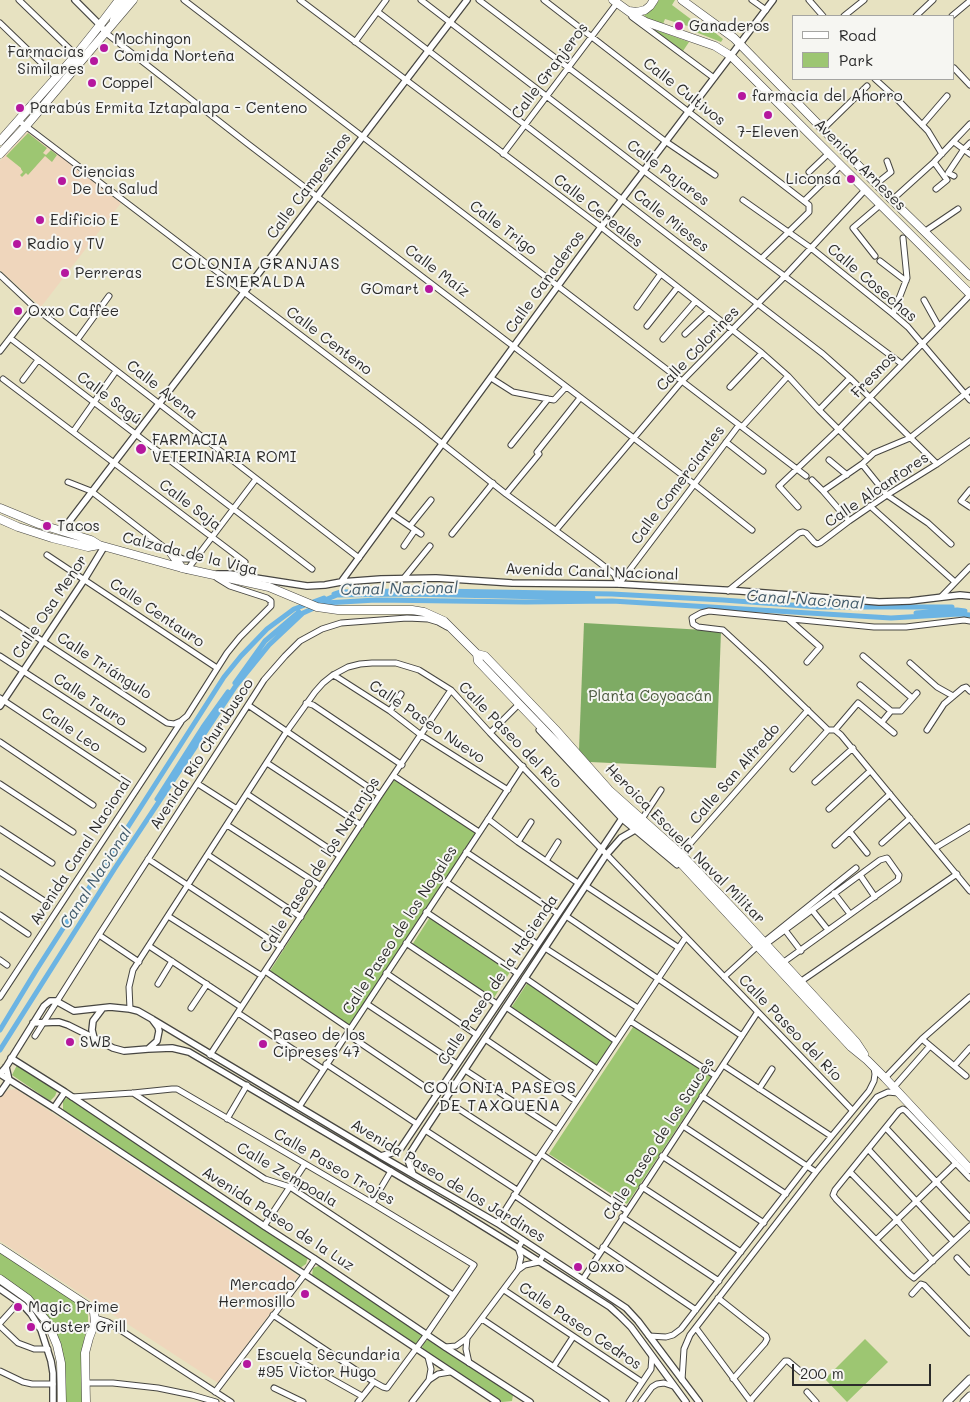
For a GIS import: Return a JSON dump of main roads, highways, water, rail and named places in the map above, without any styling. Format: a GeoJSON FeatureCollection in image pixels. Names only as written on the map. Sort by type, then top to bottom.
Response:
{"type":"FeatureCollection","features":[{"type":"Feature","properties":{"kind":"main road"},"geometry":{"type":"LineString","coordinates":[[10,143],[2,139],[57,78],[100,25],[126,0]]}},
{"type":"Feature","properties":{"kind":"main road"},"geometry":{"type":"LineString","coordinates":[[0,154],[40,110],[108,29],[120,18],[133,0]]}},
{"type":"Feature","properties":{"kind":"main road"},"geometry":{"type":"LineString","coordinates":[[615,1],[628,10],[641,12],[650,6],[654,0]]}},
{"type":"Feature","properties":{"kind":"main road","name":"Avenida Arneses"},"geometry":{"type":"LineString","coordinates":[[682,0],[737,41],[876,184],[970,276]]}},
{"type":"Feature","properties":{"kind":"main road"},"geometry":{"type":"LineString","coordinates":[[108,29],[120,4]]}},
{"type":"Feature","properties":{"kind":"main road","name":"Avenida Arneses"},"geometry":{"type":"LineString","coordinates":[[628,10],[646,22],[715,46],[730,56],[829,153],[969,296]]}},
{"type":"Feature","properties":{"kind":"main road"},"geometry":{"type":"LineString","coordinates":[[33,105],[40,110]]}},
{"type":"Feature","properties":{"kind":"main road","name":"Calzada de la Viga"},"geometry":{"type":"LineString","coordinates":[[0,508],[26,520],[91,540],[102,546],[184,569],[274,589]]}},
{"type":"Feature","properties":{"kind":"main road","name":"Calzada de la Viga"},"geometry":{"type":"LineString","coordinates":[[0,520],[52,538],[88,547],[102,546]]}},
{"type":"Feature","properties":{"kind":"main road"},"geometry":{"type":"LineString","coordinates":[[158,562],[164,559],[168,551],[184,569]]}},
{"type":"Feature","properties":{"kind":"main road","name":"Heroica Escuela Naval Militar"},"geometry":{"type":"LineString","coordinates":[[274,589],[312,605],[338,610],[412,610],[424,612],[444,621],[477,654],[484,656],[555,729],[609,790],[625,813]]}},
{"type":"Feature","properties":{"kind":"main road","name":"Heroica Escuela Naval Militar"},"geometry":{"type":"LineString","coordinates":[[477,654],[478,661],[518,705],[625,813],[676,858],[780,965],[850,1047],[867,1060]]}},
{"type":"Feature","properties":{"kind":"main road","name":"Heroica Escuela Naval Militar"},"geometry":{"type":"LineString","coordinates":[[639,825],[681,854],[761,945]]}},
{"type":"Feature","properties":{"kind":"main road","name":"Heroica Escuela Naval Militar"},"geometry":{"type":"LineString","coordinates":[[780,965],[800,982],[856,1042],[874,1068],[970,1169]]}},
{"type":"Feature","properties":{"kind":"main road"},"geometry":{"type":"LineString","coordinates":[[0,1248],[91,1308],[95,1322],[85,1353],[86,1402]]}},
{"type":"Feature","properties":{"kind":"main road"},"geometry":{"type":"LineString","coordinates":[[0,1279],[28,1299],[48,1323],[57,1345],[61,1363],[62,1402]]}},
{"type":"Feature","properties":{"kind":"main road"},"geometry":{"type":"LineString","coordinates":[[947,1402],[970,1379]]}},
{"type":"Feature","properties":{"kind":"main road"},"geometry":{"type":"LineString","coordinates":[[964,1402],[970,1396]]}},
{"type":"Feature","properties":{"kind":"waterway","name":"Canal Nacional"},"geometry":{"type":"LineString","coordinates":[[334,594],[340,592],[400,591]]}},
{"type":"Feature","properties":{"kind":"waterway","name":"Canal Nacional"},"geometry":{"type":"LineString","coordinates":[[436,591],[612,594],[818,607],[952,607]]}},
{"type":"Feature","properties":{"kind":"waterway","name":"Canal Nacional"},"geometry":{"type":"LineString","coordinates":[[320,602],[337,595],[406,594],[593,598]]}},
{"type":"Feature","properties":{"kind":"waterway","name":"Canal Nacional"},"geometry":{"type":"LineString","coordinates":[[0,1030],[224,677],[267,629],[294,609],[324,598]]}},
{"type":"Feature","properties":{"kind":"waterway","name":"Canal Nacional"},"geometry":{"type":"LineString","coordinates":[[0,1050],[115,868],[235,687],[269,645],[303,613],[325,603],[376,600],[612,601],[891,618],[970,615]]}},
{"type":"Feature","properties":{"kind":"waterway","name":"Canal Nacional"},"geometry":{"type":"LineString","coordinates":[[916,613],[965,611]]}},
{"type":"Feature","properties":{"kind":"waterway","name":"Canal Nacional"},"geometry":{"type":"LineString","coordinates":[[235,683],[265,641],[299,612]]}},
{"type":"Feature","properties":{"kind":"waterway","name":"Canal Nacional"},"geometry":{"type":"LineString","coordinates":[[157,799],[228,692]]}},
{"type":"Feature","properties":{"kind":"place","name":"Ganaderos"},"geometry":{"type":"Point","coordinates":[679,26]}},
{"type":"Feature","properties":{"kind":"place","name":"Mochingon Comida Norteña"},"geometry":{"type":"Point","coordinates":[104,48]}},
{"type":"Feature","properties":{"kind":"place","name":"Farmacias Similares"},"geometry":{"type":"Point","coordinates":[94,61]}},
{"type":"Feature","properties":{"kind":"place","name":"Coppel"},"geometry":{"type":"Point","coordinates":[92,83]}},
{"type":"Feature","properties":{"kind":"place","name":"farmacia del Ahorro"},"geometry":{"type":"Point","coordinates":[742,96]}},
{"type":"Feature","properties":{"kind":"place","name":"Parabús Ermita Iztapalapa - Centeno"},"geometry":{"type":"Point","coordinates":[20,108]}},
{"type":"Feature","properties":{"kind":"place","name":"7-Eleven"},"geometry":{"type":"Point","coordinates":[768,115]}},
{"type":"Feature","properties":{"kind":"place","name":"Liconsa"},"geometry":{"type":"Point","coordinates":[851,179]}},
{"type":"Feature","properties":{"kind":"place","name":"Ciencias De La Salud"},"geometry":{"type":"Point","coordinates":[62,181]}},
{"type":"Feature","properties":{"kind":"place","name":"Edificio E"},"geometry":{"type":"Point","coordinates":[40,220]}},
{"type":"Feature","properties":{"kind":"place","name":"Radio y TV"},"geometry":{"type":"Point","coordinates":[17,244]}},
{"type":"Feature","properties":{"kind":"place","name":"Perreras"},"geometry":{"type":"Point","coordinates":[65,273]}},
{"type":"Feature","properties":{"kind":"place","name":"GOmart"},"geometry":{"type":"Point","coordinates":[429,289]}},
{"type":"Feature","properties":{"kind":"place","name":"Oxxo Caffee"},"geometry":{"type":"Point","coordinates":[18,311]}},
{"type":"Feature","properties":{"kind":"place","name":"FARMACIA VETERINARIA ROMI"},"geometry":{"type":"Point","coordinates":[141,449]}},
{"type":"Feature","properties":{"kind":"place","name":"Tacos"},"geometry":{"type":"Point","coordinates":[47,526]}},
{"type":"Feature","properties":{"kind":"place","name":"SWB"},"geometry":{"type":"Point","coordinates":[70,1042]}},
{"type":"Feature","properties":{"kind":"place","name":"Paseo de los Cipreses 47"},"geometry":{"type":"Point","coordinates":[263,1044]}},
{"type":"Feature","properties":{"kind":"place","name":"Oxxo"},"geometry":{"type":"Point","coordinates":[578,1267]}},
{"type":"Feature","properties":{"kind":"place","name":"Mercado Hermosillo"},"geometry":{"type":"Point","coordinates":[305,1294]}},
{"type":"Feature","properties":{"kind":"place","name":"Magic Prime"},"geometry":{"type":"Point","coordinates":[18,1307]}},
{"type":"Feature","properties":{"kind":"place","name":"Custer Grill"},"geometry":{"type":"Point","coordinates":[31,1327]}},
{"type":"Feature","properties":{"kind":"place","name":"Escuela Secundaria #95 Victor Hugo"},"geometry":{"type":"Point","coordinates":[247,1364]}},
{"type":"Feature","properties":{"kind":"district","name":"COLONIA GRANJAS ESMERALDA"},"geometry":{"type":"Point","coordinates":[256,273]}},
{"type":"Feature","properties":{"kind":"district","name":"COLONIA PASEOS DE TAXQUEÑA"},"geometry":{"type":"Point","coordinates":[500,1097]}},
{"type":"Feature","properties":{"kind":"park label","name":"Planta Coyoacán"},"geometry":{"type":"Point","coordinates":[650,696]}}]}
